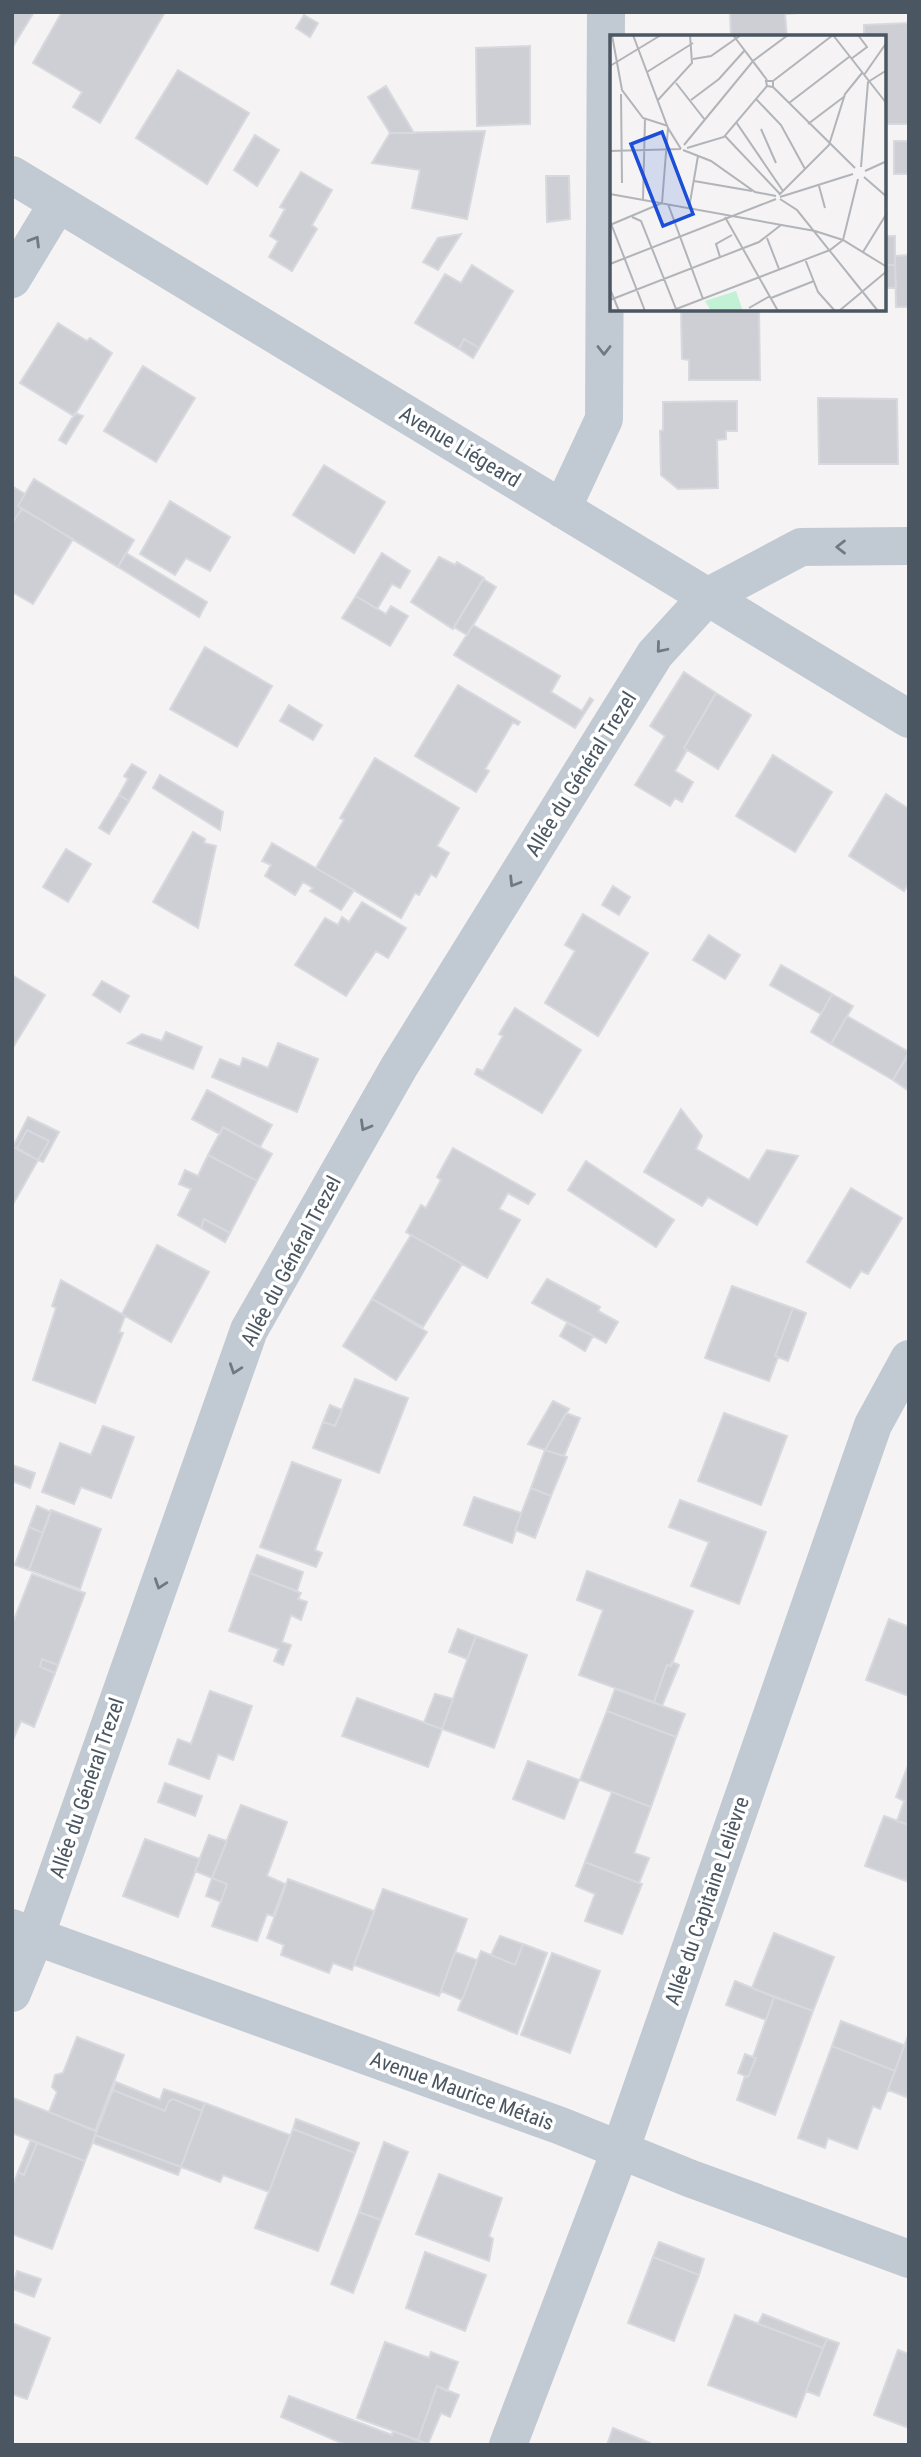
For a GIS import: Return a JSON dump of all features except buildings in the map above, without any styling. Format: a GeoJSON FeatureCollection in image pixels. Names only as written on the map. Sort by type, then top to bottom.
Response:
{"type":"FeatureCollection","features":[{"type":"Feature","properties":{"kind":"street"},"geometry":{"type":"LineString","coordinates":[[562,509],[604,419],[606,12]]}},
{"type":"Feature","properties":{"kind":"street","name":"Avenue Liégeard"},"geometry":{"type":"LineString","coordinates":[[12,175],[909,719]]}},
{"type":"Feature","properties":{"kind":"street"},"geometry":{"type":"LineString","coordinates":[[12,279],[58,203]]}},
{"type":"Feature","properties":{"kind":"street"},"geometry":{"type":"LineString","coordinates":[[707,597],[801,547],[909,546]]}},
{"type":"Feature","properties":{"kind":"street","name":"Allée du Général Trezel"},"geometry":{"type":"LineString","coordinates":[[12,1993],[24,1932],[249,1330],[399,1067],[656,654],[707,597]]}},
{"type":"Feature","properties":{"kind":"street","name":"Allée du Capitaine Lelièvre"},"geometry":{"type":"LineString","coordinates":[[508,2445],[621,2151],[873,1425],[909,1359]]}},
{"type":"Feature","properties":{"kind":"street","name":"Avenue Maurice Métais"},"geometry":{"type":"LineString","coordinates":[[24,1932],[561,2126],[909,2259]]}}]}
